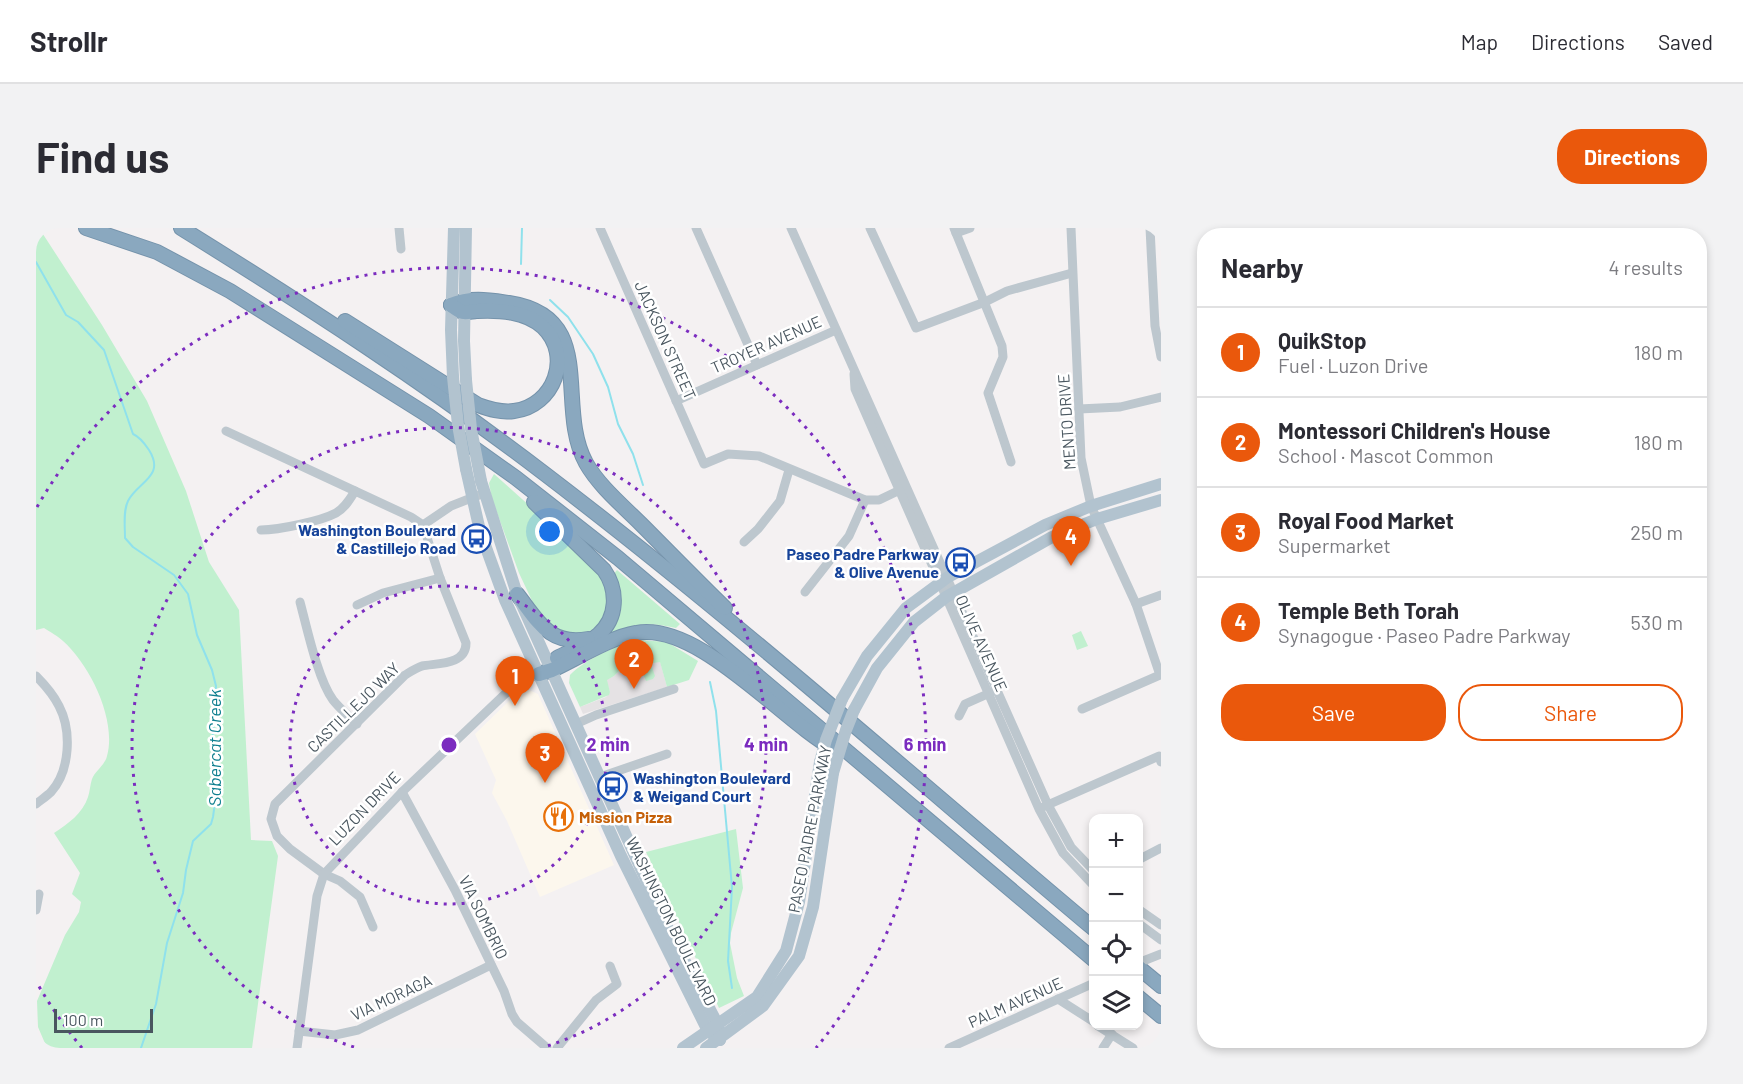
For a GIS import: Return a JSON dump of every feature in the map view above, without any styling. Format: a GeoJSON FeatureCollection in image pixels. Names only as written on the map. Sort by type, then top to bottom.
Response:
{"type":"FeatureCollection","features":[{"type":"Feature","properties":{"kind":"highway"},"geometry":{"type":"LineString","coordinates":[[86,228],[157,252],[230,291],[429,416],[516,478],[618,558],[859,759],[1089,956]]}},
{"type":"Feature","properties":{"kind":"highway"},"geometry":{"type":"LineString","coordinates":[[181,228],[350,336],[505,444],[734,625],[1089,925]]}},
{"type":"Feature","properties":{"kind":"highway"},"geometry":{"type":"LineString","coordinates":[[238,263],[331,313],[478,405],[489,409],[514,411],[526,408],[542,399],[553,383],[558,363],[556,351],[544,328],[532,319],[519,314],[480,311],[451,305]]}},
{"type":"Feature","properties":{"kind":"highway"},"geometry":{"type":"LineString","coordinates":[[464,306],[485,299],[520,305],[545,315],[554,323],[561,334],[569,358],[574,419],[580,448],[586,463],[606,489],[730,612],[734,625]]}},
{"type":"Feature","properties":{"kind":"highway"},"geometry":{"type":"LineString","coordinates":[[516,478],[535,504],[595,561],[610,579],[614,591],[615,603],[606,626],[598,635],[546,669]]}},
{"type":"Feature","properties":{"kind":"highway"},"geometry":{"type":"LineString","coordinates":[[517,594],[543,628],[552,635],[561,639],[578,641],[598,635]]}},
{"type":"Feature","properties":{"kind":"highway"},"geometry":{"type":"LineString","coordinates":[[546,669],[623,637],[649,631],[663,633],[684,642],[719,663],[831,748],[859,759]]}},
{"type":"Feature","properties":{"kind":"highway"},"geometry":{"type":"LineString","coordinates":[[1143,970],[1161,986]]}},
{"type":"Feature","properties":{"kind":"highway"},"geometry":{"type":"LineString","coordinates":[[1143,1002],[1161,1016]]}},
{"type":"Feature","properties":{"kind":"main road","name":"WASHINGTON BOULEVARD"},"geometry":{"type":"LineString","coordinates":[[453,228],[451,305],[453,377],[458,426],[471,497],[490,560],[576,724],[713,1028]]}},
{"type":"Feature","properties":{"kind":"main road","name":"WASHINGTON BOULEVARD"},"geometry":{"type":"LineString","coordinates":[[466,228],[464,306],[466,380],[471,429],[484,494],[517,594],[621,856],[722,1044]]}},
{"type":"Feature","properties":{"kind":"main road","name":"PASEO PADRE PARKWAY"},"geometry":{"type":"LineString","coordinates":[[683,1048],[757,997],[786,951],[799,902],[820,762],[842,699],[867,656],[906,608],[943,580],[1045,525],[1091,506],[1161,484]]}},
{"type":"Feature","properties":{"kind":"main road","name":"PASEO PADRE PARKWAY"},"geometry":{"type":"LineString","coordinates":[[706,1048],[722,1044],[763,1006],[799,956],[813,907],[833,772],[846,730],[877,668],[914,622],[950,594],[1052,537],[1097,519],[1161,500]]}},
{"type":"Feature","properties":{"kind":"street"},"geometry":{"type":"LineString","coordinates":[[399,228],[401,249]]}},
{"type":"Feature","properties":{"kind":"street","name":"JACKSON STREET"},"geometry":{"type":"LineString","coordinates":[[600,228],[704,464],[728,454],[759,456],[789,470]]}},
{"type":"Feature","properties":{"kind":"street"},"geometry":{"type":"LineString","coordinates":[[696,228],[757,365]]}},
{"type":"Feature","properties":{"kind":"street","name":"OLIVE AVENUE"},"geometry":{"type":"LineString","coordinates":[[791,228],[853,366],[902,489],[1044,807],[1062,853],[1089,881]]}},
{"type":"Feature","properties":{"kind":"street"},"geometry":{"type":"LineString","coordinates":[[870,228],[916,328],[985,302],[1006,291],[1072,273]]}},
{"type":"Feature","properties":{"kind":"street"},"geometry":{"type":"LineString","coordinates":[[970,228],[955,231],[1002,346],[1003,357],[988,393],[1011,462]]}},
{"type":"Feature","properties":{"kind":"street","name":"MENTO DRIVE"},"geometry":{"type":"LineString","coordinates":[[1071,228],[1081,458],[1091,506],[1136,604],[1160,675],[1082,709]]}},
{"type":"Feature","properties":{"kind":"street"},"geometry":{"type":"LineString","coordinates":[[1150,228],[1155,326],[1161,357]]}},
{"type":"Feature","properties":{"kind":"street","name":"TROYER AVENUE"},"geometry":{"type":"LineString","coordinates":[[676,401],[836,330]]}},
{"type":"Feature","properties":{"kind":"street"},"geometry":{"type":"LineString","coordinates":[[1079,409],[1120,407],[1161,396]]}},
{"type":"Feature","properties":{"kind":"street"},"geometry":{"type":"LineString","coordinates":[[226,431],[355,490],[423,525],[451,506],[484,494]]}},
{"type":"Feature","properties":{"kind":"street"},"geometry":{"type":"LineString","coordinates":[[744,542],[758,529],[780,501],[789,470],[865,500],[879,500],[902,489]]}},
{"type":"Feature","properties":{"kind":"street"},"geometry":{"type":"LineString","coordinates":[[261,530],[277,530],[338,512],[347,504],[355,490]]}},
{"type":"Feature","properties":{"kind":"street"},"geometry":{"type":"LineString","coordinates":[[805,592],[849,536],[865,500]]}},
{"type":"Feature","properties":{"kind":"street","name":"CASTILLEJO WAY"},"geometry":{"type":"LineString","coordinates":[[324,874],[290,849],[276,834],[271,819],[275,804],[405,675],[421,667],[458,659],[464,653],[466,643],[440,578],[423,525]]}},
{"type":"Feature","properties":{"kind":"street"},"geometry":{"type":"LineString","coordinates":[[357,605],[383,593],[440,578]]}},
{"type":"Feature","properties":{"kind":"street"},"geometry":{"type":"LineString","coordinates":[[1136,604],[1161,595]]}},
{"type":"Feature","properties":{"kind":"street"},"geometry":{"type":"LineString","coordinates":[[300,602],[310,641],[327,689],[334,700],[357,724]]}},
{"type":"Feature","properties":{"kind":"street","name":"LUZON DRIVE"},"geometry":{"type":"LineString","coordinates":[[297,1048],[317,896],[324,874],[402,792],[504,694],[518,683],[546,669]]}},
{"type":"Feature","properties":{"kind":"street"},"geometry":{"type":"LineString","coordinates":[[36,676],[51,691],[60,708],[67,732],[66,758],[59,780],[51,792],[36,804]]}},
{"type":"Feature","properties":{"kind":"street"},"geometry":{"type":"LineString","coordinates":[[576,724],[596,714],[674,689]]}},
{"type":"Feature","properties":{"kind":"street"},"geometry":{"type":"LineString","coordinates":[[959,716],[965,704],[993,692]]}},
{"type":"Feature","properties":{"kind":"street"},"geometry":{"type":"LineString","coordinates":[[600,777],[667,754]]}},
{"type":"Feature","properties":{"kind":"street"},"geometry":{"type":"LineString","coordinates":[[1044,807],[1158,756],[1161,762]]}},
{"type":"Feature","properties":{"kind":"street","name":"VIA SOMBRIO"},"geometry":{"type":"LineString","coordinates":[[402,792],[455,890],[517,1022],[547,1048]]}},
{"type":"Feature","properties":{"kind":"street","name":"OLIVE AVENUE"},"geometry":{"type":"LineString","coordinates":[[1044,807],[1071,847],[1091,868]]}},
{"type":"Feature","properties":{"kind":"street"},"geometry":{"type":"LineString","coordinates":[[1143,857],[1161,848]]}},
{"type":"Feature","properties":{"kind":"street"},"geometry":{"type":"LineString","coordinates":[[324,874],[340,881],[360,897],[373,927]]}},
{"type":"Feature","properties":{"kind":"street"},"geometry":{"type":"LineString","coordinates":[[36,910],[39,894]]}},
{"type":"Feature","properties":{"kind":"street"},"geometry":{"type":"LineString","coordinates":[[1143,912],[1161,925]]}},
{"type":"Feature","properties":{"kind":"street"},"geometry":{"type":"LineString","coordinates":[[1143,927],[1161,940]]}},
{"type":"Feature","properties":{"kind":"street"},"geometry":{"type":"LineString","coordinates":[[1143,962],[1161,954]]}},
{"type":"Feature","properties":{"kind":"street","name":"VIA MORAGA"},"geometry":{"type":"LineString","coordinates":[[299,1032],[335,1035],[358,1030],[491,965]]}},
{"type":"Feature","properties":{"kind":"street"},"geometry":{"type":"LineString","coordinates":[[557,1048],[596,1000],[617,984],[610,966]]}},
{"type":"Feature","properties":{"kind":"street","name":"PALM AVENUE"},"geometry":{"type":"LineString","coordinates":[[949,1048],[1089,985]]}},
{"type":"Feature","properties":{"kind":"street"},"geometry":{"type":"LineString","coordinates":[[1058,999],[1089,1019]]}},
{"type":"Feature","properties":{"kind":"street"},"geometry":{"type":"LineString","coordinates":[[1105,1030],[1133,1048]]}},
{"type":"Feature","properties":{"kind":"street"},"geometry":{"type":"LineString","coordinates":[[1103,1048],[1112,1034]]}},
{"type":"Feature","properties":{"kind":"shaded area"},"geometry":{"type":"Polygon","coordinates":[[[660,661],[667,687],[583,714],[580,707],[606,697],[610,692],[606,680],[623,667],[660,661]]]}},
{"type":"Feature","properties":{"kind":"shaded area"},"geometry":{"type":"Polygon","coordinates":[[[529,690],[538,694],[614,865],[540,897],[507,821],[492,793],[496,780],[475,734],[512,698],[529,690]]]}},
{"type":"Feature","properties":{"kind":"green space"},"geometry":{"type":"Polygon","coordinates":[[[36,228],[39,228],[102,325],[147,401],[186,491],[209,562],[239,610],[251,840],[272,841],[278,856],[252,1048],[47,1048],[38,1027],[37,1001],[65,935],[79,912],[81,902],[72,894],[80,873],[54,833],[70,822],[83,808],[92,779],[106,759],[109,742],[105,710],[83,664],[59,637],[44,628],[36,630],[36,228]]]}},
{"type":"Feature","properties":{"kind":"green space"},"geometry":{"type":"Polygon","coordinates":[[[494,474],[587,557],[608,582],[610,603],[601,622],[592,630],[581,635],[559,633],[541,620],[519,573],[492,499],[489,483],[494,474]]]}},
{"type":"Feature","properties":{"kind":"green space"},"geometry":{"type":"Polygon","coordinates":[[[617,570],[680,624],[676,628],[649,624],[633,626],[608,637],[612,576],[617,570]]]}},
{"type":"Feature","properties":{"kind":"green space"},"geometry":{"type":"Polygon","coordinates":[[[1081,631],[1088,646],[1077,650],[1072,635],[1081,631]]]}},
{"type":"Feature","properties":{"kind":"green space"},"geometry":{"type":"Polygon","coordinates":[[[640,640],[667,642],[698,661],[689,680],[667,687],[660,662],[623,667],[607,680],[609,695],[580,707],[569,683],[570,675],[603,653],[640,640]]]}},
{"type":"Feature","properties":{"kind":"green space"},"geometry":{"type":"Polygon","coordinates":[[[644,666],[652,667],[655,676],[646,681],[642,671],[644,666]]]}},
{"type":"Feature","properties":{"kind":"green space"},"geometry":{"type":"Polygon","coordinates":[[[736,829],[743,888],[730,943],[737,978],[744,996],[719,1008],[646,852],[736,829]]]}},
{"type":"Feature","properties":{"kind":"waterway"},"geometry":{"type":"LineString","coordinates":[[521,264],[522,228]]}},
{"type":"Feature","properties":{"kind":"waterway","name":"Sabercat Creek"},"geometry":{"type":"LineString","coordinates":[[36,262],[66,315],[78,322],[104,350],[133,434],[144,443],[153,459],[152,473],[132,494],[126,505],[125,538],[133,547],[174,575],[188,594],[197,635],[212,670],[216,686],[212,749],[216,795],[213,817],[211,824],[193,841],[183,893],[167,943],[156,1004],[141,1048]]}},
{"type":"Feature","properties":{"kind":"waterway"},"geometry":{"type":"LineString","coordinates":[[550,300],[568,317],[593,354],[608,387],[618,424],[633,454],[643,485]]}},
{"type":"Feature","properties":{"kind":"waterway"},"geometry":{"type":"LineString","coordinates":[[710,682],[716,711],[732,887],[728,961],[732,988]]}},
{"type":"Feature","properties":{"kind":"place","name":"Washington Boulevard & Castillejo Road"},"geometry":{"type":"Point","coordinates":[477,538]}},
{"type":"Feature","properties":{"kind":"place","name":"Paseo Padre Parkway & Olive Avenue"},"geometry":{"type":"Point","coordinates":[960,562]}},
{"type":"Feature","properties":{"kind":"place","name":"Temple Beth Torah"},"geometry":{"type":"Point","coordinates":[1071,566]}},
{"type":"Feature","properties":{"kind":"place","name":"Montessori Children's House"},"geometry":{"type":"Point","coordinates":[634,689]}},
{"type":"Feature","properties":{"kind":"place","name":"QuikStop"},"geometry":{"type":"Point","coordinates":[515,706]}},
{"type":"Feature","properties":{"kind":"place","name":"Royal Food Market"},"geometry":{"type":"Point","coordinates":[545,783]}},
{"type":"Feature","properties":{"kind":"place","name":"Washington Boulevard & Weigand Court"},"geometry":{"type":"Point","coordinates":[612,786]}},
{"type":"Feature","properties":{"kind":"place","name":"Mission Pizza"},"geometry":{"type":"Point","coordinates":[558,816]}}]}
